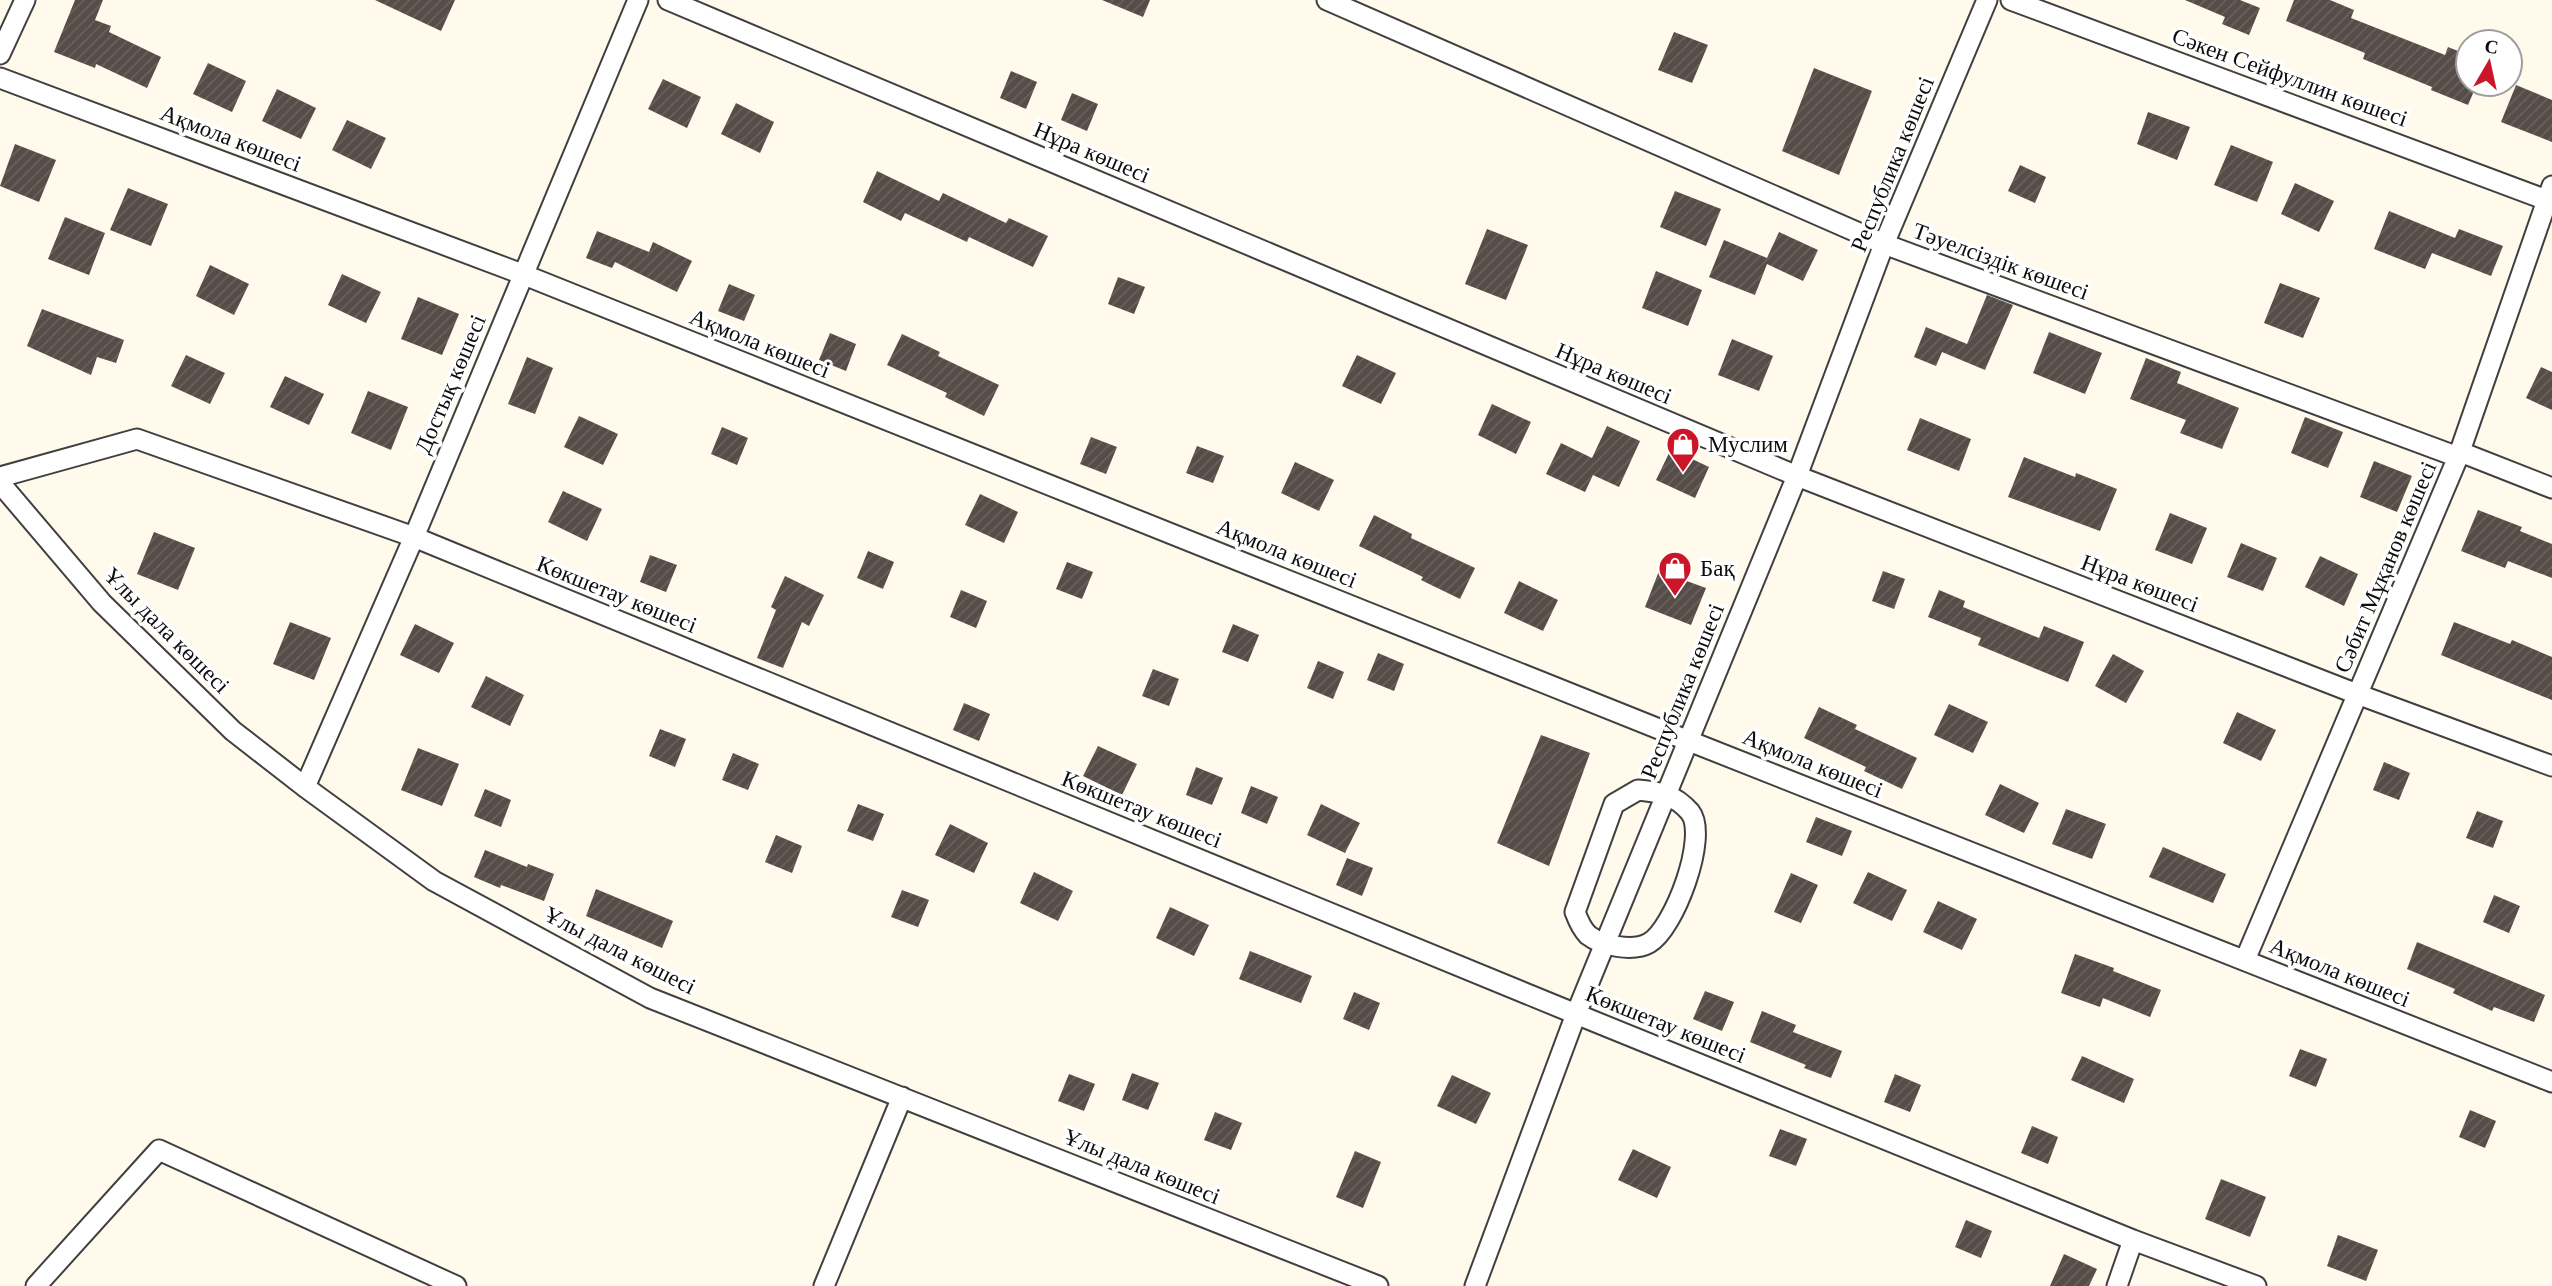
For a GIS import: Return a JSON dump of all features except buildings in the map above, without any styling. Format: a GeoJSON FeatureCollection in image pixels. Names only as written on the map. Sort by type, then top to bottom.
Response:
{"type":"FeatureCollection","features":[{"type":"Feature","properties":{"kind":"street"},"geometry":{"type":"LineString","coordinates":[[0,54],[25,0]]}},
{"type":"Feature","properties":{"kind":"street","name":"Достық көшесі"},"geometry":{"type":"LineString","coordinates":[[305,786],[414,537],[638,0]]}},
{"type":"Feature","properties":{"kind":"street","name":"Нұра көшесі"},"geometry":{"type":"LineString","coordinates":[[668,0],[1797,476],[2357,694],[2552,766]]}},
{"type":"Feature","properties":{"kind":"street","name":"Тәуелсіздік көшесі"},"geometry":{"type":"LineString","coordinates":[[1327,0],[1884,244],[2458,457],[2463,453],[2552,488]]}},
{"type":"Feature","properties":{"kind":"street","name":"Республика көшесі"},"geometry":{"type":"LineString","coordinates":[[1475,1286],[1576,1014],[1797,476],[1884,244],[1987,0]]}},
{"type":"Feature","properties":{"kind":"street","name":"Сәкен Сейфуллин көшесі"},"geometry":{"type":"LineString","coordinates":[[2011,0],[2550,196]]}},
{"type":"Feature","properties":{"kind":"street","name":"Ақмола көшесі"},"geometry":{"type":"LineString","coordinates":[[0,78],[522,274],[1689,741],[2552,1082]]}},
{"type":"Feature","properties":{"kind":"street","name":"Сәбит Мұқанов көшесі"},"geometry":{"type":"LineString","coordinates":[[2245,960],[2458,457],[2550,196]]}},
{"type":"Feature","properties":{"kind":"street","name":"Көкшетау көшесі"},"geometry":{"type":"LineString","coordinates":[[0,477],[136,439],[414,537],[1576,1014],[2133,1240],[2256,1286]]}},
{"type":"Feature","properties":{"kind":"street","name":"Ұлы дала көшесі"},"geometry":{"type":"LineString","coordinates":[[0,483],[102,603],[233,730],[434,881],[650,998],[1378,1286]]}},
{"type":"Feature","properties":{"kind":"street"},"geometry":{"type":"LineString","coordinates":[[1638,790],[1666,793],[1690,813],[1696,826],[1696,839],[1681,894],[1662,933],[1649,944],[1636,947],[1606,944],[1588,935],[1575,912],[1614,804],[1638,790]]}},
{"type":"Feature","properties":{"kind":"street"},"geometry":{"type":"LineString","coordinates":[[824,1286],[902,1097]]}},
{"type":"Feature","properties":{"kind":"street"},"geometry":{"type":"LineString","coordinates":[[36,1286],[159,1150],[456,1286]]}},
{"type":"Feature","properties":{"kind":"street"},"geometry":{"type":"LineString","coordinates":[[2117,1286],[2133,1240]]}},
{"type":"Feature","properties":{"kind":"place","name":"Муслим"},"geometry":{"type":"Point","coordinates":[1683,474]}},
{"type":"Feature","properties":{"kind":"place","name":"Бақ"},"geometry":{"type":"Point","coordinates":[1675,598]}}]}
